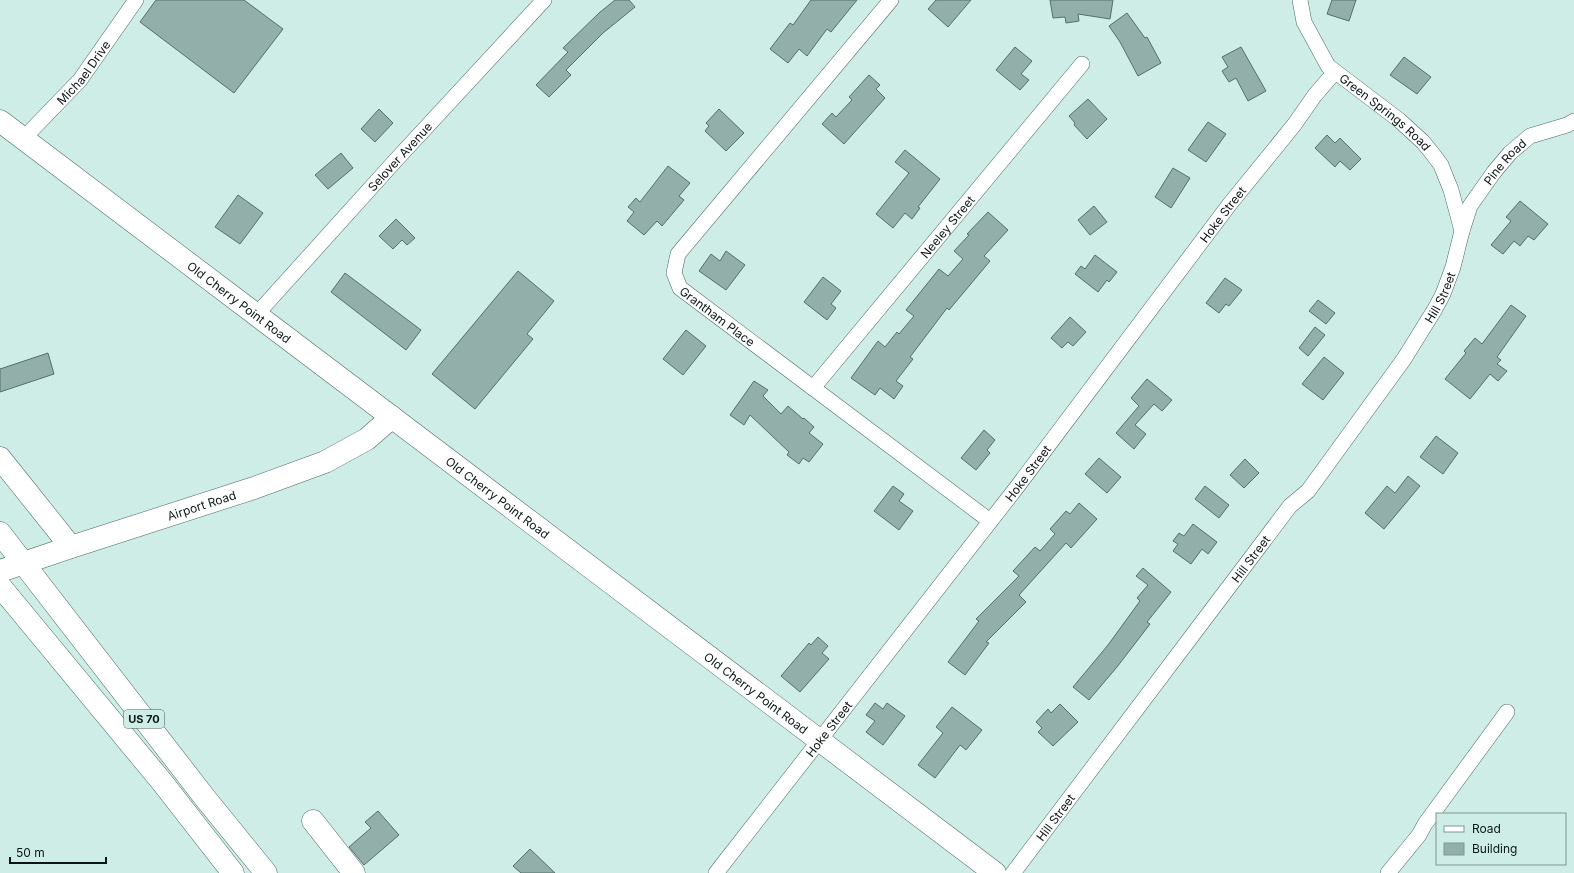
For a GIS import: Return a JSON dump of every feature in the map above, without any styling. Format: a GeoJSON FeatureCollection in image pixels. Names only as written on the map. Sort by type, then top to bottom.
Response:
{"type":"FeatureCollection","features":[{"type":"Feature","properties":{"kind":"main road","name":"Old Cherry Point Road"},"geometry":{"type":"LineString","coordinates":[[0,121],[995,873]]}},
{"type":"Feature","properties":{"kind":"main road","name":"Airport Road"},"geometry":{"type":"LineString","coordinates":[[0,571],[254,488],[325,462],[367,439],[392,417]]}},
{"type":"Feature","properties":{"kind":"main road"},"geometry":{"type":"LineString","coordinates":[[0,458],[71,547]]}},
{"type":"Feature","properties":{"kind":"main road","name":"US 70"},"geometry":{"type":"LineString","coordinates":[[0,533],[205,798],[266,873]]}},
{"type":"Feature","properties":{"kind":"main road"},"geometry":{"type":"LineString","coordinates":[[0,586],[162,782],[233,873]]}},
{"type":"Feature","properties":{"kind":"main road"},"geometry":{"type":"LineString","coordinates":[[312,821],[354,873]]}},
{"type":"Feature","properties":{"kind":"street","name":"Michael Drive"},"geometry":{"type":"LineString","coordinates":[[23,139],[80,80],[136,0]]}},
{"type":"Feature","properties":{"kind":"street","name":"Selover Avenue"},"geometry":{"type":"LineString","coordinates":[[256,314],[394,161],[544,0]]}},
{"type":"Feature","properties":{"kind":"street","name":"Grantham Place"},"geometry":{"type":"LineString","coordinates":[[891,0],[678,254],[674,273],[680,288],[990,521]]}},
{"type":"Feature","properties":{"kind":"street","name":"Green Springs Road"},"geometry":{"type":"LineString","coordinates":[[1300,0],[1304,22],[1328,66],[1399,120],[1423,142],[1432,153],[1441,166],[1451,190],[1462,231]]}},
{"type":"Feature","properties":{"kind":"street","name":"Neeley Street"},"geometry":{"type":"LineString","coordinates":[[813,388],[1082,64]]}},
{"type":"Feature","properties":{"kind":"street","name":"Hoke Street"},"geometry":{"type":"LineString","coordinates":[[716,873],[990,521],[1229,205],[1294,125],[1315,95],[1335,72]]}},
{"type":"Feature","properties":{"kind":"street","name":"Pine Road"},"geometry":{"type":"LineString","coordinates":[[1462,231],[1470,206],[1494,172],[1510,153],[1530,136],[1567,125],[1574,121]]}},
{"type":"Feature","properties":{"kind":"street","name":"Hill Street"},"geometry":{"type":"LineString","coordinates":[[1013,873],[1290,506],[1308,491],[1404,359],[1436,309],[1443,294],[1453,267],[1462,231]]}},
{"type":"Feature","properties":{"kind":"street"},"geometry":{"type":"LineString","coordinates":[[1388,873],[1419,835],[1507,712]]}},
{"type":"Feature","properties":{"kind":"building"},"geometry":{"type":"Polygon","coordinates":[[[156,0],[244,0],[283,29],[234,93],[140,22],[156,0]]]}},
{"type":"Feature","properties":{"kind":"building"},"geometry":{"type":"Polygon","coordinates":[[[615,0],[629,0],[635,7],[603,33],[566,70],[571,75],[549,97],[536,85],[568,52],[563,48],[599,13],[615,0]]]}},
{"type":"Feature","properties":{"kind":"building"},"geometry":{"type":"Polygon","coordinates":[[[811,0],[857,0],[831,32],[827,29],[807,56],[799,49],[788,63],[770,49],[790,23],[793,25],[811,0]]]}},
{"type":"Feature","properties":{"kind":"building"},"geometry":{"type":"Polygon","coordinates":[[[936,0],[971,0],[948,27],[928,9],[936,0]]]}},
{"type":"Feature","properties":{"kind":"building"},"geometry":{"type":"Polygon","coordinates":[[[1050,0],[1113,0],[1110,19],[1078,14],[1079,21],[1066,23],[1065,17],[1053,18],[1050,0]]]}},
{"type":"Feature","properties":{"kind":"building"},"geometry":{"type":"Polygon","coordinates":[[[1332,0],[1356,0],[1349,21],[1327,14],[1332,0]]]}},
{"type":"Feature","properties":{"kind":"building"},"geometry":{"type":"Polygon","coordinates":[[[1127,13],[1145,38],[1147,37],[1161,63],[1138,76],[1120,42],[1109,26],[1127,13]]]}},
{"type":"Feature","properties":{"kind":"building"},"geometry":{"type":"Polygon","coordinates":[[[1015,47],[1032,61],[1021,74],[1029,80],[1020,90],[996,70],[1015,47]]]}},
{"type":"Feature","properties":{"kind":"building"},"geometry":{"type":"Polygon","coordinates":[[[1241,47],[1266,91],[1248,101],[1236,78],[1229,82],[1222,71],[1228,67],[1222,57],[1241,47]]]}},
{"type":"Feature","properties":{"kind":"building"},"geometry":{"type":"Polygon","coordinates":[[[1404,57],[1431,77],[1417,94],[1390,75],[1404,57]]]}},
{"type":"Feature","properties":{"kind":"building"},"geometry":{"type":"Polygon","coordinates":[[[869,75],[880,85],[876,89],[885,98],[844,144],[822,124],[832,113],[836,117],[852,100],[849,97],[869,75]]]}},
{"type":"Feature","properties":{"kind":"building"},"geometry":{"type":"Polygon","coordinates":[[[1088,99],[1107,119],[1087,139],[1074,125],[1075,123],[1069,116],[1088,99]]]}},
{"type":"Feature","properties":{"kind":"building"},"geometry":{"type":"Polygon","coordinates":[[[379,109],[393,123],[375,142],[361,129],[379,109]]]}},
{"type":"Feature","properties":{"kind":"building"},"geometry":{"type":"Polygon","coordinates":[[[719,109],[744,133],[726,151],[705,131],[709,126],[706,123],[719,109]]]}},
{"type":"Feature","properties":{"kind":"building"},"geometry":{"type":"Polygon","coordinates":[[[1208,122],[1226,134],[1206,162],[1188,150],[1208,122]]]}},
{"type":"Feature","properties":{"kind":"building"},"geometry":{"type":"Polygon","coordinates":[[[1327,135],[1335,143],[1340,138],[1361,159],[1350,170],[1340,161],[1335,167],[1315,148],[1327,135]]]}},
{"type":"Feature","properties":{"kind":"building"},"geometry":{"type":"Polygon","coordinates":[[[905,150],[940,179],[918,207],[920,208],[912,219],[905,213],[893,228],[876,214],[909,173],[895,162],[905,150]]]}},
{"type":"Feature","properties":{"kind":"building"},"geometry":{"type":"Polygon","coordinates":[[[341,153],[353,168],[328,189],[315,175],[341,153]]]}},
{"type":"Feature","properties":{"kind":"building"},"geometry":{"type":"Polygon","coordinates":[[[668,166],[690,183],[679,196],[684,200],[662,226],[657,221],[644,235],[627,221],[634,212],[628,207],[636,198],[640,202],[668,166]]]}},
{"type":"Feature","properties":{"kind":"building"},"geometry":{"type":"Polygon","coordinates":[[[1173,168],[1190,178],[1171,208],[1155,197],[1173,168]]]}},
{"type":"Feature","properties":{"kind":"building"},"geometry":{"type":"Polygon","coordinates":[[[238,195],[263,213],[240,244],[215,227],[238,195]]]}},
{"type":"Feature","properties":{"kind":"building"},"geometry":{"type":"Polygon","coordinates":[[[1520,201],[1548,224],[1534,240],[1528,236],[1520,246],[1514,241],[1503,254],[1491,245],[1511,221],[1506,217],[1520,201]]]}},
{"type":"Feature","properties":{"kind":"building"},"geometry":{"type":"Polygon","coordinates":[[[1094,206],[1107,222],[1090,235],[1078,220],[1094,206]]]}},
{"type":"Feature","properties":{"kind":"building"},"geometry":{"type":"Polygon","coordinates":[[[988,212],[1008,230],[984,256],[990,261],[949,310],[947,308],[910,357],[913,359],[896,381],[903,386],[894,399],[880,388],[875,395],[851,378],[878,341],[885,347],[897,332],[899,334],[914,316],[906,310],[939,269],[948,276],[963,259],[954,251],[969,235],[967,234],[988,212]]]}},
{"type":"Feature","properties":{"kind":"building"},"geometry":{"type":"Polygon","coordinates":[[[396,219],[415,238],[407,245],[402,240],[393,249],[379,236],[396,219]]]}},
{"type":"Feature","properties":{"kind":"building"},"geometry":{"type":"Polygon","coordinates":[[[726,251],[745,265],[726,290],[699,271],[711,254],[720,261],[726,251]]]}},
{"type":"Feature","properties":{"kind":"building"},"geometry":{"type":"Polygon","coordinates":[[[1095,255],[1117,272],[1109,282],[1107,280],[1098,292],[1075,274],[1081,266],[1085,269],[1095,255]]]}},
{"type":"Feature","properties":{"kind":"building"},"geometry":{"type":"Polygon","coordinates":[[[518,271],[554,301],[527,334],[533,339],[475,409],[432,374],[518,271]]]}},
{"type":"Feature","properties":{"kind":"building"},"geometry":{"type":"Polygon","coordinates":[[[345,273],[421,330],[406,350],[331,292],[345,273]]]}},
{"type":"Feature","properties":{"kind":"building"},"geometry":{"type":"Polygon","coordinates":[[[823,277],[841,291],[831,304],[836,308],[827,320],[804,302],[823,277]]]}},
{"type":"Feature","properties":{"kind":"building"},"geometry":{"type":"Polygon","coordinates":[[[1225,278],[1242,290],[1229,306],[1226,304],[1219,313],[1206,303],[1225,278]]]}},
{"type":"Feature","properties":{"kind":"building"},"geometry":{"type":"Polygon","coordinates":[[[1318,300],[1335,313],[1326,324],[1309,311],[1318,300]]]}},
{"type":"Feature","properties":{"kind":"building"},"geometry":{"type":"Polygon","coordinates":[[[1511,305],[1526,316],[1497,357],[1501,360],[1497,364],[1507,371],[1498,381],[1490,374],[1470,399],[1445,379],[1466,353],[1464,351],[1475,338],[1482,344],[1511,305]]]}},
{"type":"Feature","properties":{"kind":"building"},"geometry":{"type":"Polygon","coordinates":[[[1070,317],[1086,332],[1073,346],[1068,342],[1062,348],[1051,338],[1070,317]]]}},
{"type":"Feature","properties":{"kind":"building"},"geometry":{"type":"Polygon","coordinates":[[[1315,327],[1325,335],[1308,356],[1299,348],[1315,327]]]}},
{"type":"Feature","properties":{"kind":"building"},"geometry":{"type":"Polygon","coordinates":[[[686,330],[706,346],[683,375],[663,359],[686,330]]]}},
{"type":"Feature","properties":{"kind":"building"},"geometry":{"type":"Polygon","coordinates":[[[48,353],[54,374],[0,392],[0,369],[48,353]]]}},
{"type":"Feature","properties":{"kind":"building"},"geometry":{"type":"Polygon","coordinates":[[[1324,357],[1344,373],[1323,400],[1302,384],[1324,357]]]}},
{"type":"Feature","properties":{"kind":"building"},"geometry":{"type":"Polygon","coordinates":[[[1147,379],[1172,400],[1162,411],[1154,404],[1135,425],[1146,434],[1134,449],[1116,433],[1139,406],[1131,398],[1147,379]]]}},
{"type":"Feature","properties":{"kind":"building"},"geometry":{"type":"Polygon","coordinates":[[[754,381],[768,390],[763,396],[781,414],[788,406],[814,427],[809,433],[823,444],[809,462],[803,458],[799,464],[787,455],[789,452],[750,415],[744,425],[730,415],[754,381]]]}},
{"type":"Feature","properties":{"kind":"building"},"geometry":{"type":"Polygon","coordinates":[[[984,430],[995,440],[987,450],[990,453],[976,470],[961,458],[984,430]]]}},
{"type":"Feature","properties":{"kind":"building"},"geometry":{"type":"Polygon","coordinates":[[[1436,436],[1458,453],[1443,474],[1420,457],[1436,436]]]}},
{"type":"Feature","properties":{"kind":"building"},"geometry":{"type":"Polygon","coordinates":[[[1099,458],[1121,477],[1107,493],[1085,474],[1099,458]]]}},
{"type":"Feature","properties":{"kind":"building"},"geometry":{"type":"Polygon","coordinates":[[[1245,459],[1259,473],[1244,488],[1230,475],[1245,459]]]}},
{"type":"Feature","properties":{"kind":"building"},"geometry":{"type":"Polygon","coordinates":[[[1408,476],[1420,486],[1384,529],[1365,513],[1387,486],[1395,493],[1408,476]]]}},
{"type":"Feature","properties":{"kind":"building"},"geometry":{"type":"Polygon","coordinates":[[[893,486],[904,494],[899,501],[913,511],[899,530],[874,511],[893,486]]]}},
{"type":"Feature","properties":{"kind":"building"},"geometry":{"type":"Polygon","coordinates":[[[1205,486],[1229,505],[1219,518],[1195,499],[1205,486]]]}},
{"type":"Feature","properties":{"kind":"building"},"geometry":{"type":"Polygon","coordinates":[[[1079,503],[1097,519],[1071,548],[1066,543],[1019,595],[1026,602],[986,642],[989,643],[965,675],[948,662],[979,621],[976,619],[1019,576],[1013,571],[1035,547],[1040,551],[1055,534],[1050,529],[1066,511],[1070,514],[1079,503]]]}},
{"type":"Feature","properties":{"kind":"building"},"geometry":{"type":"Polygon","coordinates":[[[1193,524],[1217,542],[1208,554],[1202,549],[1191,564],[1173,551],[1178,544],[1173,541],[1179,533],[1184,536],[1193,524]]]}},
{"type":"Feature","properties":{"kind":"building"},"geometry":{"type":"Polygon","coordinates":[[[1143,568],[1171,592],[1147,622],[1150,624],[1089,700],[1073,687],[1108,645],[1140,601],[1137,598],[1148,585],[1136,576],[1143,568]]]}},
{"type":"Feature","properties":{"kind":"building"},"geometry":{"type":"Polygon","coordinates":[[[818,637],[828,646],[822,653],[829,659],[800,692],[781,676],[809,643],[811,645],[818,637]]]}},
{"type":"Feature","properties":{"kind":"building"},"geometry":{"type":"Polygon","coordinates":[[[875,703],[883,709],[887,703],[905,716],[883,745],[866,732],[875,721],[866,715],[875,703]]]}},
{"type":"Feature","properties":{"kind":"building"},"geometry":{"type":"Polygon","coordinates":[[[1060,704],[1078,722],[1053,746],[1038,732],[1042,728],[1036,722],[1048,709],[1051,713],[1060,704]]]}},
{"type":"Feature","properties":{"kind":"building"},"geometry":{"type":"Polygon","coordinates":[[[952,707],[982,730],[966,750],[960,745],[935,778],[918,765],[943,733],[936,727],[952,707]]]}},
{"type":"Feature","properties":{"kind":"building"},"geometry":{"type":"Polygon","coordinates":[[[378,811],[399,835],[364,865],[349,847],[371,828],[365,822],[378,811]]]}},
{"type":"Feature","properties":{"kind":"building"},"geometry":{"type":"Polygon","coordinates":[[[530,849],[555,873],[521,873],[513,866],[530,849]]]}}]}
